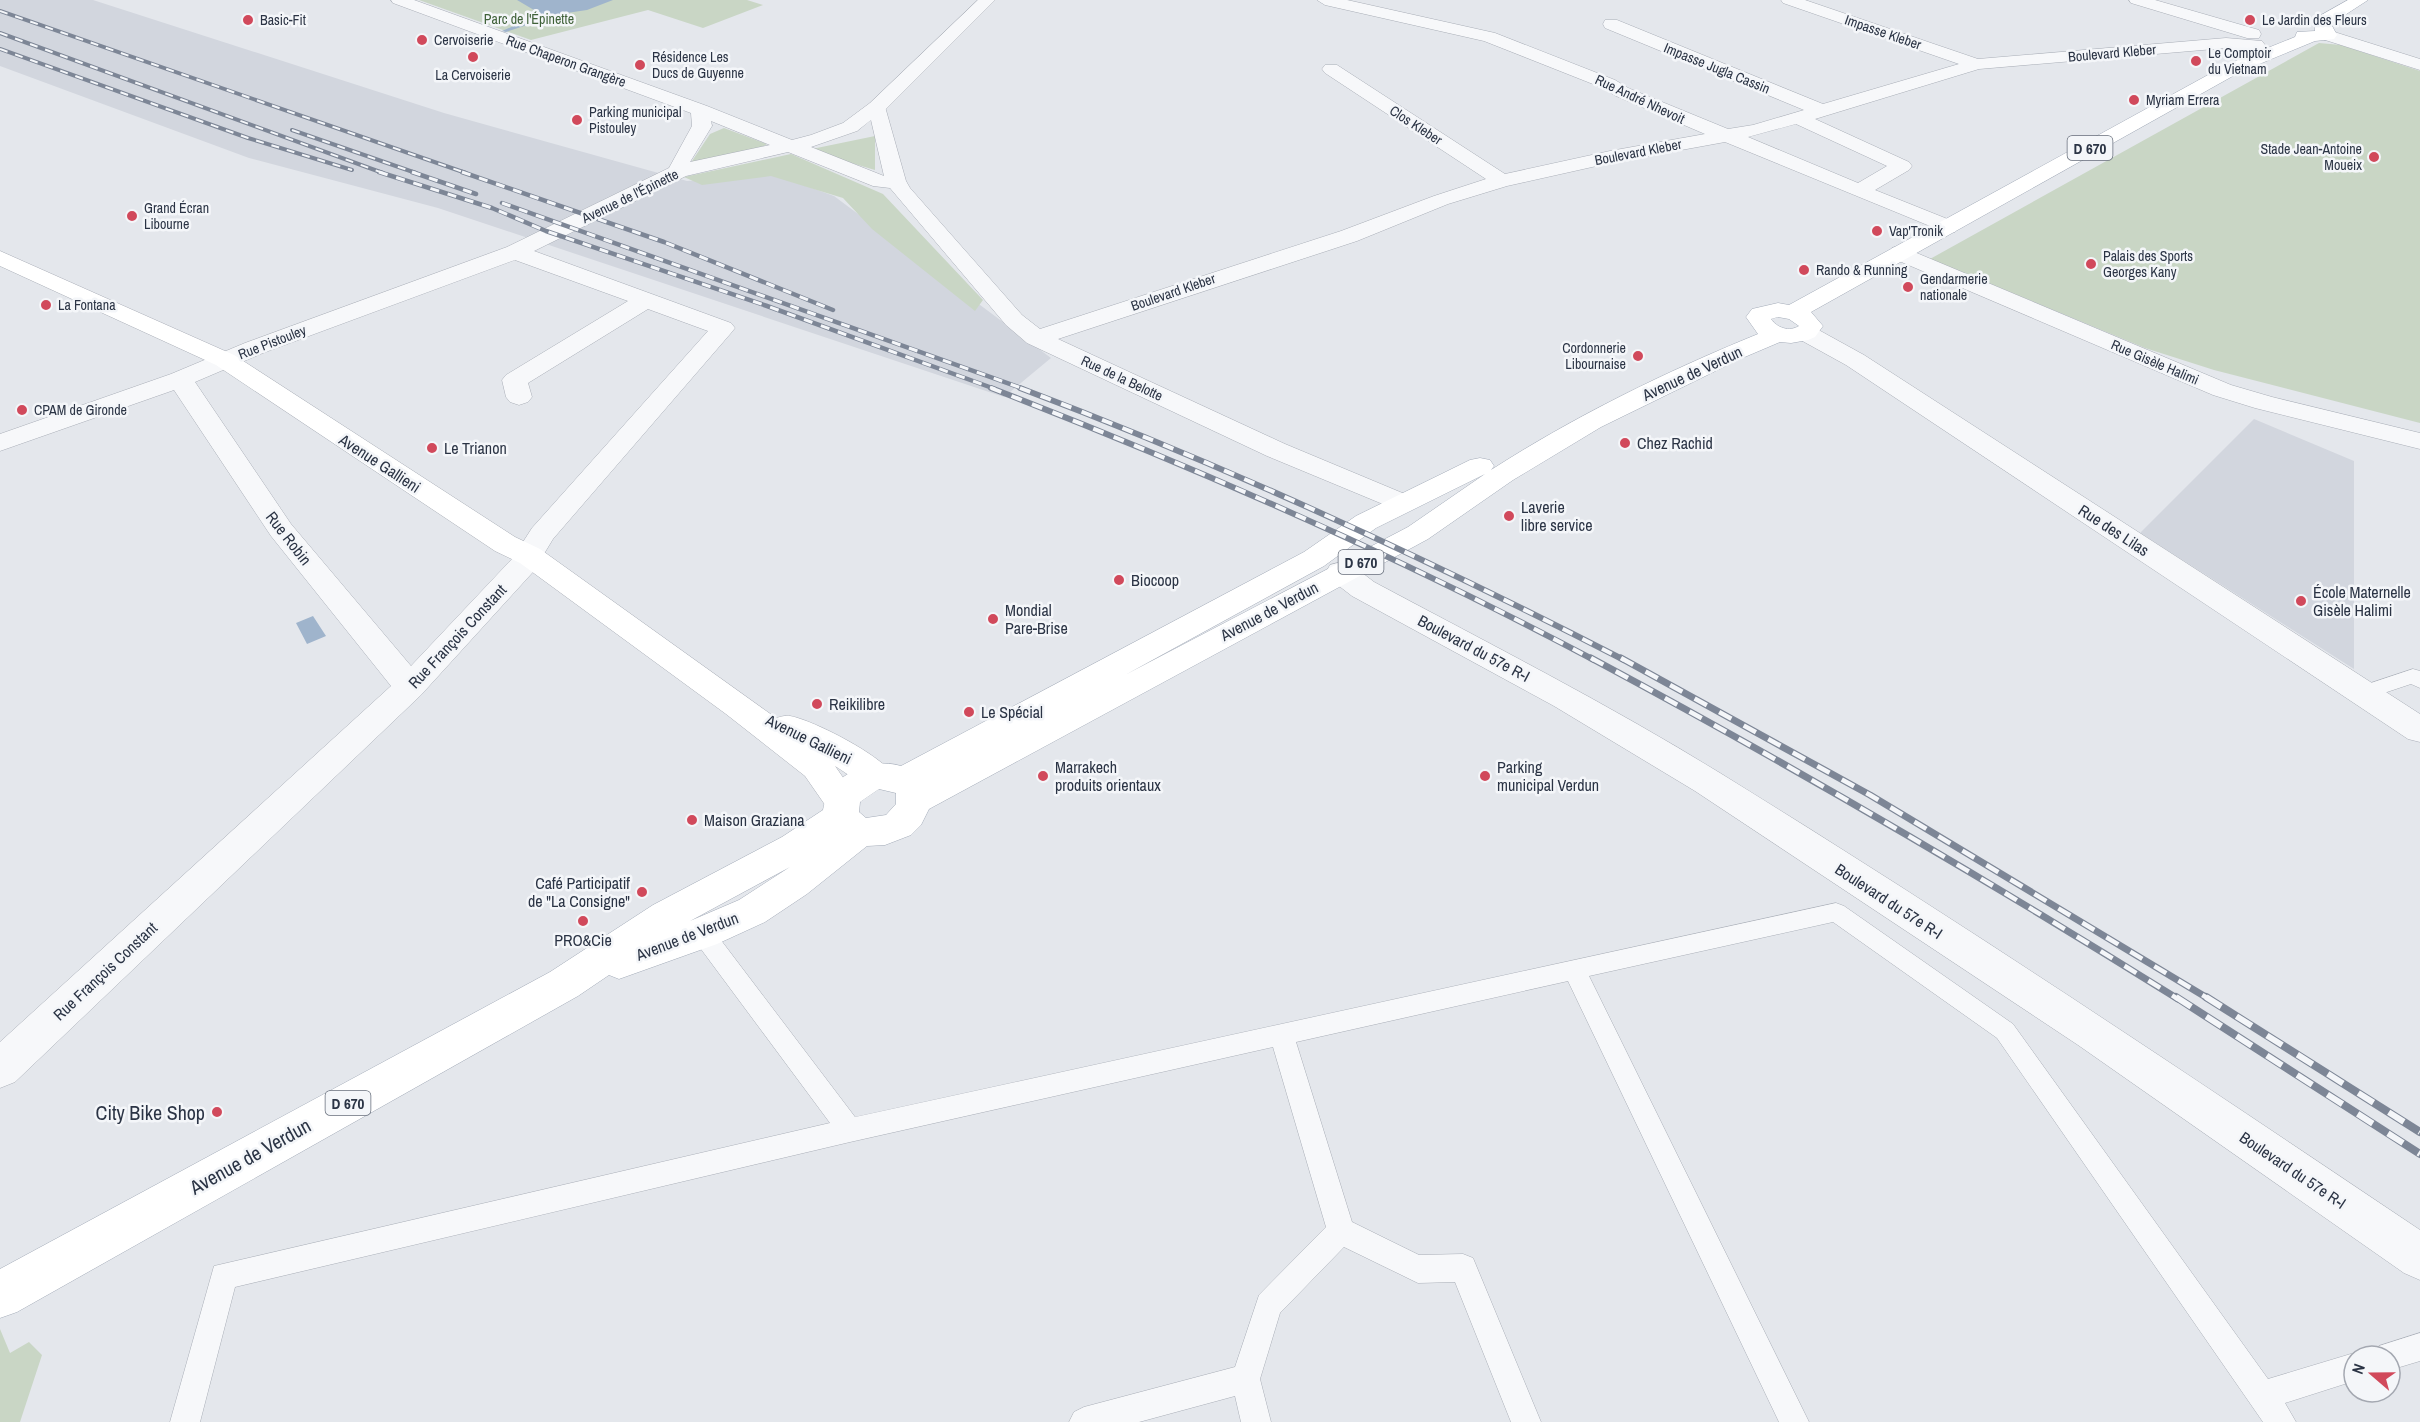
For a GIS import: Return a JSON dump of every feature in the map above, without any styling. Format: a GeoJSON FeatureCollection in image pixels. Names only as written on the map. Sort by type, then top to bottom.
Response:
{"type":"FeatureCollection","features":[{"type":"Feature","properties":{"kind":"main road","name":"D 670"},"geometry":{"type":"LineString","coordinates":[[2306,30],[2345,0]]}},
{"type":"Feature","properties":{"kind":"main road","name":"D 670"},"geometry":{"type":"LineString","coordinates":[[2306,30],[2360,0]]}},
{"type":"Feature","properties":{"kind":"main road","name":"Avenue de Verdun"},"geometry":{"type":"LineString","coordinates":[[2234,69],[2264,43],[2306,30]]}},
{"type":"Feature","properties":{"kind":"main road","name":"Avenue de Verdun"},"geometry":{"type":"LineString","coordinates":[[899,785],[1418,533],[1460,502],[1580,429],[1784,325],[1900,253],[2306,30]]}},
{"type":"Feature","properties":{"kind":"main road","name":"Avenue Gallieni"},"geometry":{"type":"LineString","coordinates":[[0,258],[225,360],[505,544],[530,556],[738,706],[817,767],[848,816]]}},
{"type":"Feature","properties":{"kind":"main road","name":"Avenue de Verdun"},"geometry":{"type":"LineString","coordinates":[[899,785],[1314,559],[1366,522],[1402,503],[1784,325]]}},
{"type":"Feature","properties":{"kind":"main road","name":"Avenue Gallieni"},"geometry":{"type":"LineString","coordinates":[[738,706],[838,751],[899,785]]}},
{"type":"Feature","properties":{"kind":"main road"},"geometry":{"type":"LineString","coordinates":[[855,785],[899,785],[907,819],[898,826],[885,831],[848,816],[855,785]]}},
{"type":"Feature","properties":{"kind":"main road","name":"Avenue de Verdun"},"geometry":{"type":"LineString","coordinates":[[564,984],[651,950],[703,934],[753,910],[813,870],[848,816]]}},
{"type":"Feature","properties":{"kind":"main road","name":"Avenue de Verdun"},"geometry":{"type":"LineString","coordinates":[[0,1295],[564,984],[666,915],[848,816]]}},
{"type":"Feature","properties":{"kind":"street","name":"Rue Chaperon Grangère"},"geometry":{"type":"LineString","coordinates":[[399,0],[700,110],[789,147]]}},
{"type":"Feature","properties":{"kind":"street","name":"Avenue de l'Épinette"},"geometry":{"type":"LineString","coordinates":[[544,238],[679,171],[817,140],[850,127],[877,107],[987,0]]}},
{"type":"Feature","properties":{"kind":"street","name":"Rue André Nhevoit"},"geometry":{"type":"LineString","coordinates":[[1325,0],[1489,37],[1510,44],[1609,84],[1622,92],[1723,136],[1947,227]]}},
{"type":"Feature","properties":{"kind":"street","name":"Impasse Kleber"},"geometry":{"type":"LineString","coordinates":[[1789,0],[1977,64]]}},
{"type":"Feature","properties":{"kind":"street"},"geometry":{"type":"LineString","coordinates":[[2138,0],[2264,43]]}},
{"type":"Feature","properties":{"kind":"street","name":"Impasse Jugla Cassin"},"geometry":{"type":"LineString","coordinates":[[1611,24],[1823,111]]}},
{"type":"Feature","properties":{"kind":"street"},"geometry":{"type":"LineString","coordinates":[[2306,30],[2420,65]]}},
{"type":"Feature","properties":{"kind":"street","name":"Boulevard Kleber"},"geometry":{"type":"LineString","coordinates":[[1036,338],[1349,236],[1442,200],[1502,181],[1610,157],[1756,130],[1977,64],[2226,43],[2264,43]]}},
{"type":"Feature","properties":{"kind":"street","name":"Clos Kleber"},"geometry":{"type":"LineString","coordinates":[[1331,69],[1502,181]]}},
{"type":"Feature","properties":{"kind":"street","name":"Rue de la Belotte"},"geometry":{"type":"LineString","coordinates":[[877,107],[899,186],[1014,320],[1036,338],[1276,450],[1402,503]]}},
{"type":"Feature","properties":{"kind":"street"},"geometry":{"type":"LineString","coordinates":[[679,171],[680,163],[702,126],[700,110]]}},
{"type":"Feature","properties":{"kind":"street"},"geometry":{"type":"LineString","coordinates":[[1798,118],[1902,166],[1858,191]]}},
{"type":"Feature","properties":{"kind":"street","name":"Avenue de l'Épinette"},"geometry":{"type":"LineString","coordinates":[[789,147],[884,132]]}},
{"type":"Feature","properties":{"kind":"street"},"geometry":{"type":"LineString","coordinates":[[789,147],[880,182],[899,186]]}},
{"type":"Feature","properties":{"kind":"street","name":"Rue Pistouley"},"geometry":{"type":"LineString","coordinates":[[0,443],[180,380],[225,360],[515,252],[544,238]]}},
{"type":"Feature","properties":{"kind":"street","name":"Rue François Constant"},"geometry":{"type":"LineString","coordinates":[[0,1069],[410,687],[530,556],[542,534],[723,328],[515,252]]}},
{"type":"Feature","properties":{"kind":"street","name":"Rue Gisèle Halimi"},"geometry":{"type":"LineString","coordinates":[[1900,253],[2222,390],[2264,403],[2420,441]]}},
{"type":"Feature","properties":{"kind":"street"},"geometry":{"type":"LineString","coordinates":[[519,398],[515,380],[646,300]]}},
{"type":"Feature","properties":{"kind":"street","name":"Rue des Lilas"},"geometry":{"type":"LineString","coordinates":[[1784,325],[1855,360],[2420,730]]}},
{"type":"Feature","properties":{"kind":"street","name":"Rue Robin"},"geometry":{"type":"LineString","coordinates":[[180,380],[280,530],[410,687]]}},
{"type":"Feature","properties":{"kind":"street","name":"Boulevard du 57e R-I"},"geometry":{"type":"LineString","coordinates":[[1341,572],[1363,588],[1566,698],[1707,782],[2092,1032],[2420,1257]]}},
{"type":"Feature","properties":{"kind":"lane"},"geometry":{"type":"LineString","coordinates":[[2363,693],[2413,676],[2420,681]]}},
{"type":"Feature","properties":{"kind":"lane"},"geometry":{"type":"LineString","coordinates":[[185,1422],[224,1276],[850,1130],[1282,1037],[1836,912],[2005,1031],[2281,1422]]}},
{"type":"Feature","properties":{"kind":"lane"},"geometry":{"type":"LineString","coordinates":[[703,934],[850,1130]]}},
{"type":"Feature","properties":{"kind":"lane"},"geometry":{"type":"LineString","coordinates":[[1575,971],[1794,1422]]}},
{"type":"Feature","properties":{"kind":"lane"},"geometry":{"type":"LineString","coordinates":[[1282,1037],[1341,1231],[1418,1269],[1463,1268],[1526,1422]]}},
{"type":"Feature","properties":{"kind":"lane"},"geometry":{"type":"LineString","coordinates":[[1256,1422],[1246,1379],[1269,1305],[1341,1231]]}},
{"type":"Feature","properties":{"kind":"lane"},"geometry":{"type":"LineString","coordinates":[[2402,1352],[2420,1347]]}},
{"type":"Feature","properties":{"kind":"lane"},"geometry":{"type":"LineString","coordinates":[[2262,1395],[2342,1371]]}},
{"type":"Feature","properties":{"kind":"lane"},"geometry":{"type":"LineString","coordinates":[[1084,1422],[1246,1379]]}},
{"type":"Feature","properties":{"kind":"shaded area"},"geometry":{"type":"Polygon","coordinates":[[[0,0],[93,0],[444,113],[687,181],[773,174],[834,196],[1051,358],[1004,397],[438,208],[249,158],[0,66],[0,0]]]}},
{"type":"Feature","properties":{"kind":"shaded area","name":"École Maternelle Gisèle Halimi"},"geometry":{"type":"Polygon","coordinates":[[[2254,419],[2354,461],[2354,669],[2140,533],[2254,419]]]}},
{"type":"Feature","properties":{"kind":"green space","name":"Parc de l'Épinette"},"geometry":{"type":"Polygon","coordinates":[[[419,0],[747,0],[763,5],[703,28],[648,10],[531,40],[419,0]]]}},
{"type":"Feature","properties":{"kind":"green space"},"geometry":{"type":"Polygon","coordinates":[[[2319,43],[2341,45],[2420,71],[2420,423],[2214,370],[2145,348],[1930,259],[2319,43]]]}},
{"type":"Feature","properties":{"kind":"green space"},"geometry":{"type":"Polygon","coordinates":[[[724,128],[767,144],[752,152],[731,157],[710,161],[692,161],[710,134],[724,128]]]}},
{"type":"Feature","properties":{"kind":"green space"},"geometry":{"type":"Polygon","coordinates":[[[875,136],[875,170],[807,150],[875,136]]]}},
{"type":"Feature","properties":{"kind":"green space"},"geometry":{"type":"Polygon","coordinates":[[[791,154],[883,194],[983,300],[975,311],[872,229],[843,198],[771,176],[702,185],[684,177],[791,154]]]}},
{"type":"Feature","properties":{"kind":"green space"},"geometry":{"type":"Polygon","coordinates":[[[0,1329],[10,1353],[29,1342],[42,1355],[20,1422],[0,1422],[0,1329]]]}},
{"type":"Feature","properties":{"kind":"water"},"geometry":{"type":"Polygon","coordinates":[[[517,0],[613,0],[587,10],[546,16],[536,22],[506,32],[502,31],[516,25],[520,20],[539,13],[517,0]]]}},
{"type":"Feature","properties":{"kind":"water"},"geometry":{"type":"Polygon","coordinates":[[[313,616],[326,636],[307,644],[296,623],[313,616]]]}},
{"type":"Feature","properties":{"kind":"railway"},"geometry":{"type":"LineString","coordinates":[[0,11],[466,173]]}},
{"type":"Feature","properties":{"kind":"railway"},"geometry":{"type":"LineString","coordinates":[[0,33],[383,173]]}},
{"type":"Feature","properties":{"kind":"railway"},"geometry":{"type":"LineString","coordinates":[[0,49],[248,138],[352,170]]}},
{"type":"Feature","properties":{"kind":"railway"},"geometry":{"type":"LineString","coordinates":[[292,130],[416,173]]}},
{"type":"Feature","properties":{"kind":"railway"},"geometry":{"type":"LineString","coordinates":[[379,172],[492,208],[546,231],[767,306],[995,389]]}},
{"type":"Feature","properties":{"kind":"railway"},"geometry":{"type":"LineString","coordinates":[[412,172],[476,194]]}},
{"type":"Feature","properties":{"kind":"railway"},"geometry":{"type":"LineString","coordinates":[[462,172],[664,242],[833,310]]}},
{"type":"Feature","properties":{"kind":"railway"},"geometry":{"type":"LineString","coordinates":[[502,203],[1024,389]]}},
{"type":"Feature","properties":{"kind":"railway"},"geometry":{"type":"LineString","coordinates":[[991,388],[1068,418],[1297,515],[1446,585],[1594,660]]}},
{"type":"Feature","properties":{"kind":"railway"},"geometry":{"type":"LineString","coordinates":[[1020,388],[1174,449],[1326,515],[1624,660]]}},
{"type":"Feature","properties":{"kind":"railway"},"geometry":{"type":"LineString","coordinates":[[1591,658],[1888,824],[2178,999]]}},
{"type":"Feature","properties":{"kind":"railway"},"geometry":{"type":"LineString","coordinates":[[1621,658],[1870,795],[2209,999]]}},
{"type":"Feature","properties":{"kind":"railway"},"geometry":{"type":"LineString","coordinates":[[2176,997],[2420,1154]]}},
{"type":"Feature","properties":{"kind":"railway"},"geometry":{"type":"LineString","coordinates":[[2206,997],[2420,1132]]}},
{"type":"Feature","properties":{"kind":"place","name":"Basic-Fit"},"geometry":{"type":"Point","coordinates":[248,20]}},
{"type":"Feature","properties":{"kind":"place","name":"Le Jardin des Fleurs"},"geometry":{"type":"Point","coordinates":[2250,20]}},
{"type":"Feature","properties":{"kind":"place","name":"Cervoiserie"},"geometry":{"type":"Point","coordinates":[422,40]}},
{"type":"Feature","properties":{"kind":"place","name":"La Cervoiserie"},"geometry":{"type":"Point","coordinates":[473,57]}},
{"type":"Feature","properties":{"kind":"place","name":"Le Comptoir du Vietnam"},"geometry":{"type":"Point","coordinates":[2196,61]}},
{"type":"Feature","properties":{"kind":"place","name":"Résidence Les Ducs de Guyenne"},"geometry":{"type":"Point","coordinates":[640,65]}},
{"type":"Feature","properties":{"kind":"place","name":"Myriam Errera"},"geometry":{"type":"Point","coordinates":[2134,100]}},
{"type":"Feature","properties":{"kind":"place","name":"Parking municipal Pistouley"},"geometry":{"type":"Point","coordinates":[577,120]}},
{"type":"Feature","properties":{"kind":"place","name":"Stade Jean-Antoine Moueix"},"geometry":{"type":"Point","coordinates":[2374,157]}},
{"type":"Feature","properties":{"kind":"place","name":"Grand Écran Libourne"},"geometry":{"type":"Point","coordinates":[132,216]}},
{"type":"Feature","properties":{"kind":"place","name":"Vap'Tronik"},"geometry":{"type":"Point","coordinates":[1877,231]}},
{"type":"Feature","properties":{"kind":"place","name":"Palais des Sports Georges Kany"},"geometry":{"type":"Point","coordinates":[2091,264]}},
{"type":"Feature","properties":{"kind":"place","name":"Rando & Running"},"geometry":{"type":"Point","coordinates":[1804,270]}},
{"type":"Feature","properties":{"kind":"place","name":"Gendarmerie nationale"},"geometry":{"type":"Point","coordinates":[1908,287]}},
{"type":"Feature","properties":{"kind":"place","name":"La Fontana"},"geometry":{"type":"Point","coordinates":[46,305]}},
{"type":"Feature","properties":{"kind":"place","name":"Cordonnerie Libournaise"},"geometry":{"type":"Point","coordinates":[1638,356]}},
{"type":"Feature","properties":{"kind":"place","name":"CPAM de Gironde"},"geometry":{"type":"Point","coordinates":[22,410]}},
{"type":"Feature","properties":{"kind":"place","name":"Chez Rachid"},"geometry":{"type":"Point","coordinates":[1625,443]}},
{"type":"Feature","properties":{"kind":"place","name":"Le Trianon"},"geometry":{"type":"Point","coordinates":[432,448]}},
{"type":"Feature","properties":{"kind":"place","name":"Laverie libre service"},"geometry":{"type":"Point","coordinates":[1509,516]}},
{"type":"Feature","properties":{"kind":"place","name":"Biocoop"},"geometry":{"type":"Point","coordinates":[1119,580]}},
{"type":"Feature","properties":{"kind":"place","name":"École Maternelle Gisèle Halimi"},"geometry":{"type":"Point","coordinates":[2301,601]}},
{"type":"Feature","properties":{"kind":"place","name":"Mondial Pare-Brise"},"geometry":{"type":"Point","coordinates":[993,619]}},
{"type":"Feature","properties":{"kind":"place","name":"Reikilibre"},"geometry":{"type":"Point","coordinates":[817,704]}},
{"type":"Feature","properties":{"kind":"place","name":"Le Spécial"},"geometry":{"type":"Point","coordinates":[969,712]}},
{"type":"Feature","properties":{"kind":"place","name":"Marrakech produits orientaux"},"geometry":{"type":"Point","coordinates":[1043,776]}},
{"type":"Feature","properties":{"kind":"place","name":"Parking municipal Verdun"},"geometry":{"type":"Point","coordinates":[1485,776]}},
{"type":"Feature","properties":{"kind":"place","name":"Maison Graziana"},"geometry":{"type":"Point","coordinates":[692,820]}},
{"type":"Feature","properties":{"kind":"place","name":"Café Participatif de \"La Consigne\""},"geometry":{"type":"Point","coordinates":[642,892]}},
{"type":"Feature","properties":{"kind":"place","name":"PRO&Cie"},"geometry":{"type":"Point","coordinates":[583,921]}},
{"type":"Feature","properties":{"kind":"place","name":"City Bike Shop"},"geometry":{"type":"Point","coordinates":[217,1112]}}]}
